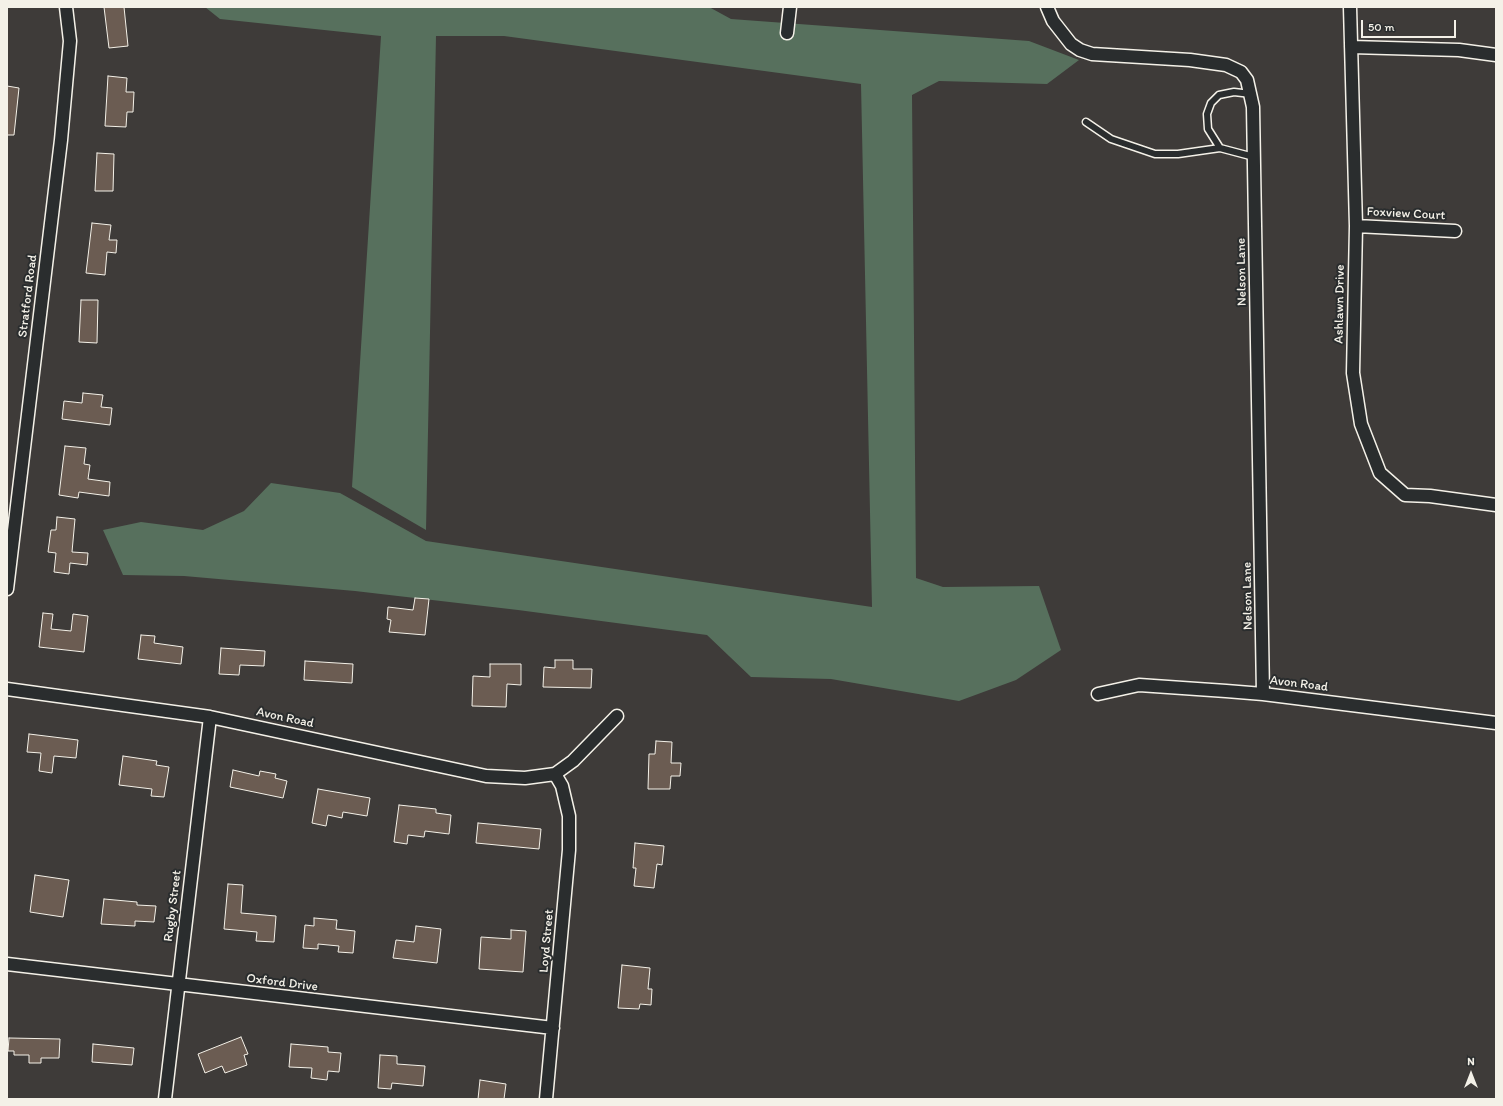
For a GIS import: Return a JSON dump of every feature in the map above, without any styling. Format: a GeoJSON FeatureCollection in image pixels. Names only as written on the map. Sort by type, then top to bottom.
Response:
{"type":"FeatureCollection","features":[{"type":"Feature","properties":{"kind":"street","name":"Stratford Road"},"geometry":{"type":"LineString","coordinates":[[7,589],[61,140],[70,41],[66,7]]}},
{"type":"Feature","properties":{"kind":"street"},"geometry":{"type":"LineString","coordinates":[[787,33],[790,7]]}},
{"type":"Feature","properties":{"kind":"street","name":"Nelson Lane"},"geometry":{"type":"LineString","coordinates":[[1047,7],[1053,21],[1070,44],[1080,50],[1092,54],[1190,60],[1226,65],[1241,72],[1247,80],[1253,107],[1263,694]]}},
{"type":"Feature","properties":{"kind":"street","name":"Ashlawn Drive"},"geometry":{"type":"LineString","coordinates":[[1350,7],[1356,226],[1352,373],[1362,424],[1380,473],[1405,495],[1430,496],[1496,505]]}},
{"type":"Feature","properties":{"kind":"street"},"geometry":{"type":"LineString","coordinates":[[1352,47],[1459,50],[1496,55]]}},
{"type":"Feature","properties":{"kind":"street","name":"Foxview Court"},"geometry":{"type":"LineString","coordinates":[[1356,226],[1455,231]]}},
{"type":"Feature","properties":{"kind":"street","name":"Avon Road"},"geometry":{"type":"LineString","coordinates":[[1098,694],[1140,685],[1263,694],[1496,723]]}},
{"type":"Feature","properties":{"kind":"street","name":"Avon Road"},"geometry":{"type":"LineString","coordinates":[[7,689],[210,716],[486,776],[525,778],[555,774],[573,761],[617,716]]}},
{"type":"Feature","properties":{"kind":"street","name":"Rugby Street"},"geometry":{"type":"LineString","coordinates":[[165,1099],[210,716]]}},
{"type":"Feature","properties":{"kind":"street","name":"Loyd Street"},"geometry":{"type":"LineString","coordinates":[[546,1099],[569,850],[569,816],[562,786],[555,774]]}},
{"type":"Feature","properties":{"kind":"street","name":"Oxford Drive"},"geometry":{"type":"LineString","coordinates":[[7,964],[553,1028]]}},
{"type":"Feature","properties":{"kind":"lane"},"geometry":{"type":"LineString","coordinates":[[1220,148],[1208,129],[1206,114],[1211,102],[1219,95],[1234,92],[1251,94]]}},
{"type":"Feature","properties":{"kind":"lane"},"geometry":{"type":"LineString","coordinates":[[1086,122],[1111,139],[1155,154],[1178,154],[1220,148],[1254,157]]}},
{"type":"Feature","properties":{"kind":"green space"},"geometry":{"type":"Polygon","coordinates":[[[205,7],[709,7],[731,19],[1029,41],[1079,60],[1047,84],[939,81],[912,95],[916,578],[943,587],[1039,586],[1061,650],[1016,680],[959,701],[831,679],[751,677],[707,635],[518,610],[355,591],[184,576],[123,575],[103,530],[141,522],[203,530],[244,511],[271,483],[340,493],[426,541],[872,607],[861,84],[504,36],[436,36],[426,530],[352,487],[381,36],[220,19],[205,7]]]}},
{"type":"Feature","properties":{"kind":"building"},"geometry":{"type":"Polygon","coordinates":[[[104,7],[124,7],[128,46],[109,48],[104,7]]]}},
{"type":"Feature","properties":{"kind":"building"},"geometry":{"type":"Polygon","coordinates":[[[108,76],[127,78],[126,92],[134,92],[133,112],[127,112],[126,127],[105,126],[108,76]]]}},
{"type":"Feature","properties":{"kind":"building"},"geometry":{"type":"Polygon","coordinates":[[[7,86],[19,88],[14,135],[7,135],[7,86]]]}},
{"type":"Feature","properties":{"kind":"building"},"geometry":{"type":"Polygon","coordinates":[[[97,153],[114,154],[113,191],[95,191],[97,153]]]}},
{"type":"Feature","properties":{"kind":"building"},"geometry":{"type":"Polygon","coordinates":[[[92,223],[111,225],[109,240],[117,240],[116,253],[107,252],[105,275],[86,273],[92,223]]]}},
{"type":"Feature","properties":{"kind":"building"},"geometry":{"type":"Polygon","coordinates":[[[81,300],[98,300],[97,343],[79,342],[81,300]]]}},
{"type":"Feature","properties":{"kind":"building"},"geometry":{"type":"Polygon","coordinates":[[[83,393],[103,395],[101,407],[112,408],[110,425],[62,419],[64,401],[82,403],[83,393]]]}},
{"type":"Feature","properties":{"kind":"building"},"geometry":{"type":"Polygon","coordinates":[[[65,446],[86,448],[84,464],[90,465],[88,479],[110,482],[109,496],[79,492],[78,498],[59,495],[65,446]]]}},
{"type":"Feature","properties":{"kind":"building"},"geometry":{"type":"Polygon","coordinates":[[[57,517],[75,519],[72,552],[88,553],[87,565],[70,563],[69,574],[54,572],[56,553],[48,552],[51,530],[56,530],[57,517]]]}},
{"type":"Feature","properties":{"kind":"building"},"geometry":{"type":"Polygon","coordinates":[[[415,598],[429,599],[425,635],[389,632],[391,620],[387,619],[388,607],[413,610],[415,598]]]}},
{"type":"Feature","properties":{"kind":"building"},"geometry":{"type":"Polygon","coordinates":[[[43,613],[53,614],[51,629],[71,631],[73,614],[88,616],[84,652],[39,647],[43,613]]]}},
{"type":"Feature","properties":{"kind":"building"},"geometry":{"type":"Polygon","coordinates":[[[141,635],[155,636],[154,643],[183,647],[181,664],[138,659],[141,635]]]}},
{"type":"Feature","properties":{"kind":"building"},"geometry":{"type":"Polygon","coordinates":[[[221,648],[265,651],[264,666],[240,665],[239,675],[219,674],[221,648]]]}},
{"type":"Feature","properties":{"kind":"building"},"geometry":{"type":"Polygon","coordinates":[[[555,660],[573,660],[573,669],[592,669],[591,688],[543,687],[544,667],[555,668],[555,660]]]}},
{"type":"Feature","properties":{"kind":"building"},"geometry":{"type":"Polygon","coordinates":[[[305,661],[353,664],[352,683],[304,680],[305,661]]]}},
{"type":"Feature","properties":{"kind":"building"},"geometry":{"type":"Polygon","coordinates":[[[490,664],[521,664],[521,685],[507,684],[506,707],[472,706],[473,676],[490,677],[490,664]]]}},
{"type":"Feature","properties":{"kind":"building"},"geometry":{"type":"Polygon","coordinates":[[[29,734],[78,740],[76,758],[54,756],[52,773],[39,771],[41,753],[27,752],[29,734]]]}},
{"type":"Feature","properties":{"kind":"building"},"geometry":{"type":"Polygon","coordinates":[[[656,741],[672,742],[671,763],[681,763],[680,776],[671,776],[670,789],[648,789],[649,754],[655,754],[656,741]]]}},
{"type":"Feature","properties":{"kind":"building"},"geometry":{"type":"Polygon","coordinates":[[[123,756],[157,761],[156,765],[169,767],[164,797],[151,796],[152,789],[119,785],[123,756]]]}},
{"type":"Feature","properties":{"kind":"building"},"geometry":{"type":"Polygon","coordinates":[[[233,770],[259,776],[260,771],[276,774],[275,778],[287,781],[283,798],[230,787],[233,770]]]}},
{"type":"Feature","properties":{"kind":"building"},"geometry":{"type":"Polygon","coordinates":[[[318,789],[370,798],[367,816],[343,812],[342,818],[328,815],[326,826],[312,823],[318,789]]]}},
{"type":"Feature","properties":{"kind":"building"},"geometry":{"type":"Polygon","coordinates":[[[399,805],[436,809],[436,813],[451,815],[449,834],[425,831],[424,837],[408,835],[407,844],[394,842],[399,805]]]}},
{"type":"Feature","properties":{"kind":"building"},"geometry":{"type":"Polygon","coordinates":[[[478,823],[541,829],[539,849],[476,843],[478,823]]]}},
{"type":"Feature","properties":{"kind":"building"},"geometry":{"type":"Polygon","coordinates":[[[635,843],[664,846],[662,865],[657,864],[654,888],[634,886],[636,868],[633,868],[635,843]]]}},
{"type":"Feature","properties":{"kind":"building"},"geometry":{"type":"Polygon","coordinates":[[[35,875],[69,880],[63,917],[30,912],[35,875]]]}},
{"type":"Feature","properties":{"kind":"building"},"geometry":{"type":"Polygon","coordinates":[[[228,884],[243,885],[241,913],[276,916],[274,942],[256,941],[257,932],[224,929],[228,884]]]}},
{"type":"Feature","properties":{"kind":"building"},"geometry":{"type":"Polygon","coordinates":[[[104,899],[137,902],[137,905],[156,906],[154,922],[135,921],[135,926],[101,924],[104,899]]]}},
{"type":"Feature","properties":{"kind":"building"},"geometry":{"type":"Polygon","coordinates":[[[314,918],[337,920],[336,929],[355,931],[353,953],[338,952],[339,946],[318,944],[318,949],[303,948],[305,925],[314,926],[314,918]]]}},
{"type":"Feature","properties":{"kind":"building"},"geometry":{"type":"Polygon","coordinates":[[[416,926],[441,929],[437,963],[393,958],[396,940],[414,942],[416,926]]]}},
{"type":"Feature","properties":{"kind":"building"},"geometry":{"type":"Polygon","coordinates":[[[511,930],[526,931],[523,972],[479,969],[481,937],[511,939],[511,930]]]}},
{"type":"Feature","properties":{"kind":"building"},"geometry":{"type":"Polygon","coordinates":[[[622,965],[650,968],[648,989],[652,989],[651,1005],[640,1004],[639,1009],[618,1008],[622,965]]]}},
{"type":"Feature","properties":{"kind":"building"},"geometry":{"type":"Polygon","coordinates":[[[241,1037],[248,1054],[244,1055],[247,1065],[225,1073],[222,1066],[205,1073],[198,1054],[241,1037]]]}},
{"type":"Feature","properties":{"kind":"building"},"geometry":{"type":"Polygon","coordinates":[[[9,1038],[60,1039],[59,1058],[41,1058],[41,1063],[29,1063],[29,1055],[14,1055],[14,1051],[8,1051],[9,1038]]]}},
{"type":"Feature","properties":{"kind":"building"},"geometry":{"type":"Polygon","coordinates":[[[93,1044],[134,1048],[132,1065],[92,1062],[93,1044]]]}},
{"type":"Feature","properties":{"kind":"building"},"geometry":{"type":"Polygon","coordinates":[[[291,1044],[328,1047],[328,1052],[341,1053],[339,1072],[328,1071],[327,1080],[311,1078],[312,1068],[289,1067],[291,1044]]]}},
{"type":"Feature","properties":{"kind":"building"},"geometry":{"type":"Polygon","coordinates":[[[380,1055],[397,1056],[397,1064],[425,1066],[423,1086],[392,1083],[391,1089],[378,1088],[380,1055]]]}},
{"type":"Feature","properties":{"kind":"building"},"geometry":{"type":"Polygon","coordinates":[[[480,1080],[506,1084],[504,1099],[478,1099],[480,1080]]]}}]}
